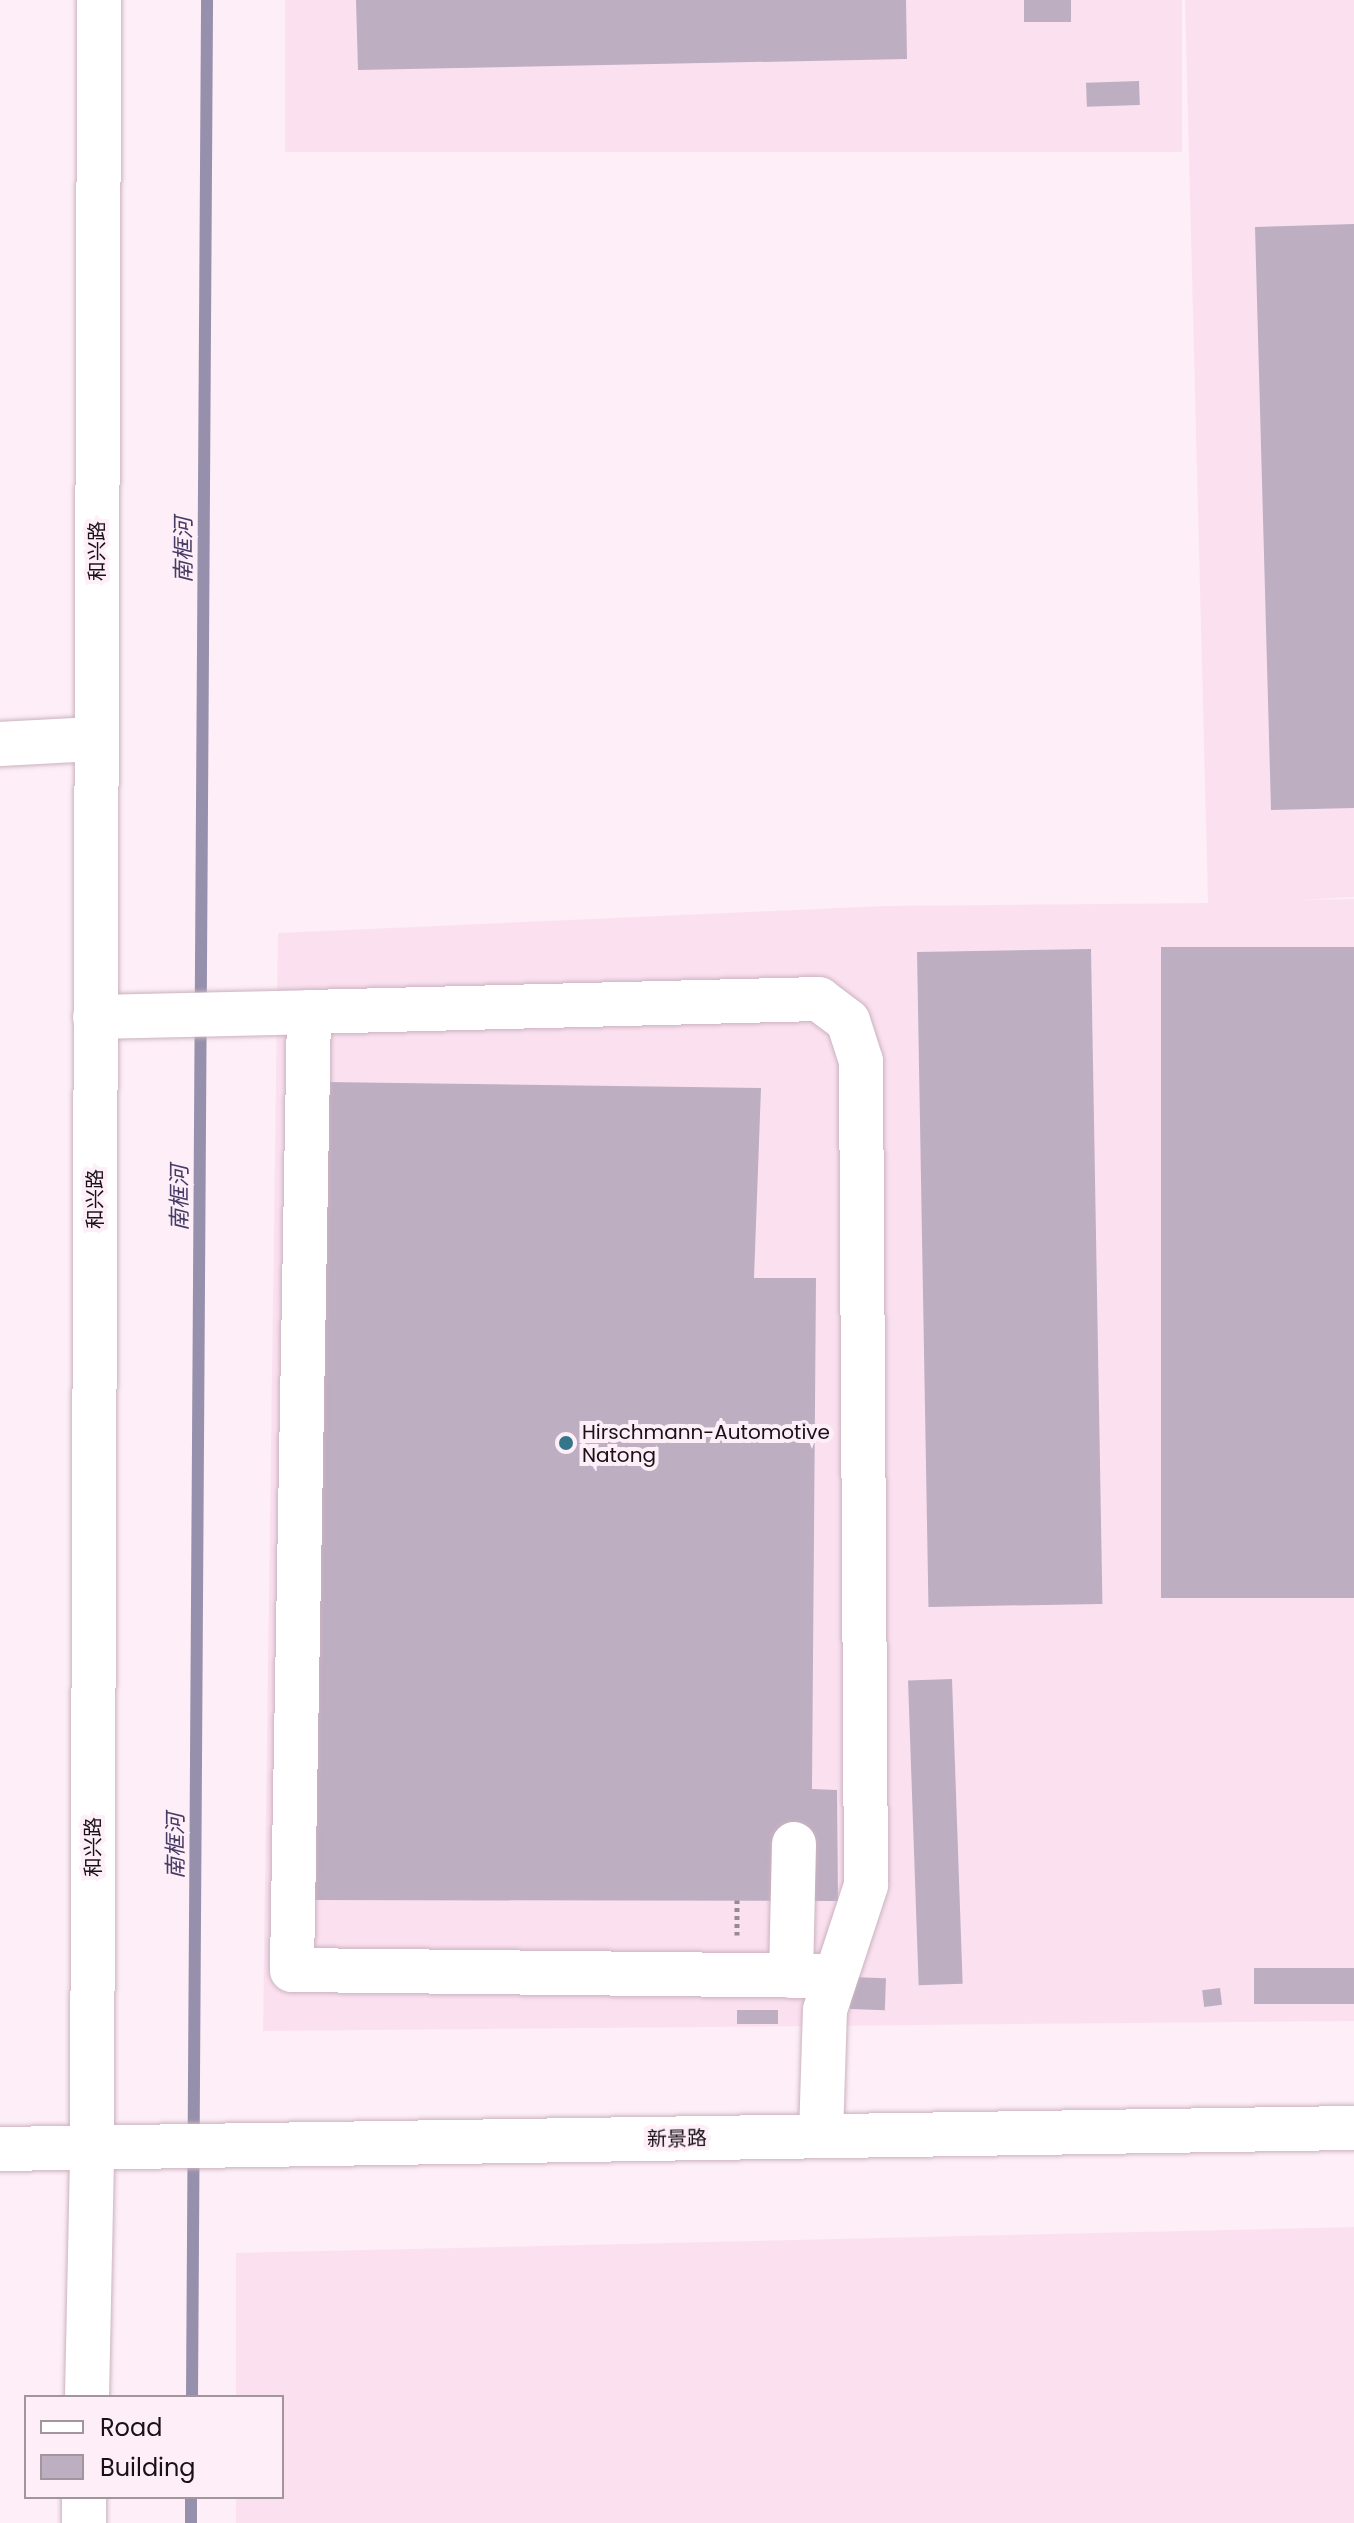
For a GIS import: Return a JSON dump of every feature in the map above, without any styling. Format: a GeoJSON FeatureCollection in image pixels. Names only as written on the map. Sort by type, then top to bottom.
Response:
{"type":"FeatureCollection","features":[{"type":"Feature","properties":{"kind":"street","name":"和兴路"},"geometry":{"type":"LineString","coordinates":[[87,2395],[92,2148],[99,0]]}},
{"type":"Feature","properties":{"kind":"street"},"geometry":{"type":"LineString","coordinates":[[0,744],[96,739]]}},
{"type":"Feature","properties":{"kind":"street"},"geometry":{"type":"LineString","coordinates":[[95,1017],[819,999],[848,1021],[861,1061],[866,1885],[825,2010],[821,2136]]}},
{"type":"Feature","properties":{"kind":"street"},"geometry":{"type":"LineString","coordinates":[[290,1013],[292,1970],[834,1976]]}},
{"type":"Feature","properties":{"kind":"street"},"geometry":{"type":"LineString","coordinates":[[791,1976],[794,1844]]}},
{"type":"Feature","properties":{"kind":"street","name":"新景路"},"geometry":{"type":"LineString","coordinates":[[0,2149],[1354,2128]]}},
{"type":"Feature","properties":{"kind":"street"},"geometry":{"type":"LineString","coordinates":[[84,2499],[84,2523]]}},
{"type":"Feature","properties":{"kind":"shaded area"},"geometry":{"type":"Polygon","coordinates":[[[285,0],[1182,0],[1182,152],[285,152],[285,0]]]}},
{"type":"Feature","properties":{"kind":"shaded area"},"geometry":{"type":"Polygon","coordinates":[[[1185,0],[1354,0],[1354,897],[1300,900],[1354,899],[1354,2021],[263,2031],[278,933],[883,906],[1208,903],[1185,0]]]}},
{"type":"Feature","properties":{"kind":"shaded area"},"geometry":{"type":"Polygon","coordinates":[[[1354,2227],[1354,2523],[236,2523],[236,2499],[284,2499],[284,2395],[236,2395],[236,2253],[1354,2227]]]}},
{"type":"Feature","properties":{"kind":"building"},"geometry":{"type":"Polygon","coordinates":[[[356,0],[906,0],[907,59],[358,70],[356,0]]]}},
{"type":"Feature","properties":{"kind":"building"},"geometry":{"type":"Polygon","coordinates":[[[1024,0],[1071,0],[1071,22],[1024,22],[1024,0]]]}},
{"type":"Feature","properties":{"kind":"building"},"geometry":{"type":"Polygon","coordinates":[[[1139,81],[1140,105],[1087,107],[1086,83],[1139,81]]]}},
{"type":"Feature","properties":{"kind":"building"},"geometry":{"type":"Polygon","coordinates":[[[1354,224],[1354,808],[1271,810],[1255,227],[1354,224]]]}},
{"type":"Feature","properties":{"kind":"building"},"geometry":{"type":"Polygon","coordinates":[[[1161,947],[1354,947],[1354,1598],[1161,1598],[1161,947]]]}},
{"type":"Feature","properties":{"kind":"building"},"geometry":{"type":"Polygon","coordinates":[[[1091,949],[1102,1604],[928,1607],[917,952],[1091,949]]]}},
{"type":"Feature","properties":{"kind":"building","name":"Hirschmann-Automotive Natong"},"geometry":{"type":"Polygon","coordinates":[[[326,1082],[761,1088],[754,1278],[816,1278],[812,1789],[837,1790],[838,1901],[312,1900],[326,1082]]]}},
{"type":"Feature","properties":{"kind":"building"},"geometry":{"type":"Polygon","coordinates":[[[952,1679],[963,1984],[919,1985],[908,1681],[952,1679]]]}},
{"type":"Feature","properties":{"kind":"building"},"geometry":{"type":"Polygon","coordinates":[[[1254,1968],[1354,1968],[1354,2004],[1254,2004],[1254,1968]]]}},
{"type":"Feature","properties":{"kind":"building"},"geometry":{"type":"Polygon","coordinates":[[[851,1977],[886,1978],[885,2010],[850,2009],[851,1977]]]}},
{"type":"Feature","properties":{"kind":"building"},"geometry":{"type":"Polygon","coordinates":[[[1220,1988],[1222,2005],[1204,2007],[1202,1990],[1220,1988]]]}},
{"type":"Feature","properties":{"kind":"building"},"geometry":{"type":"Polygon","coordinates":[[[737,2010],[778,2010],[778,2024],[737,2024],[737,2010]]]}},
{"type":"Feature","properties":{"kind":"waterway","name":"南框河"},"geometry":{"type":"LineString","coordinates":[[192,2395],[207,0]]}},
{"type":"Feature","properties":{"kind":"waterway","name":"南框河"},"geometry":{"type":"LineString","coordinates":[[191,2499],[191,2523]]}},
{"type":"Feature","properties":{"kind":"place","name":"Hirschmann-Automotive Natong"},"geometry":{"type":"Point","coordinates":[566,1443]}}]}
